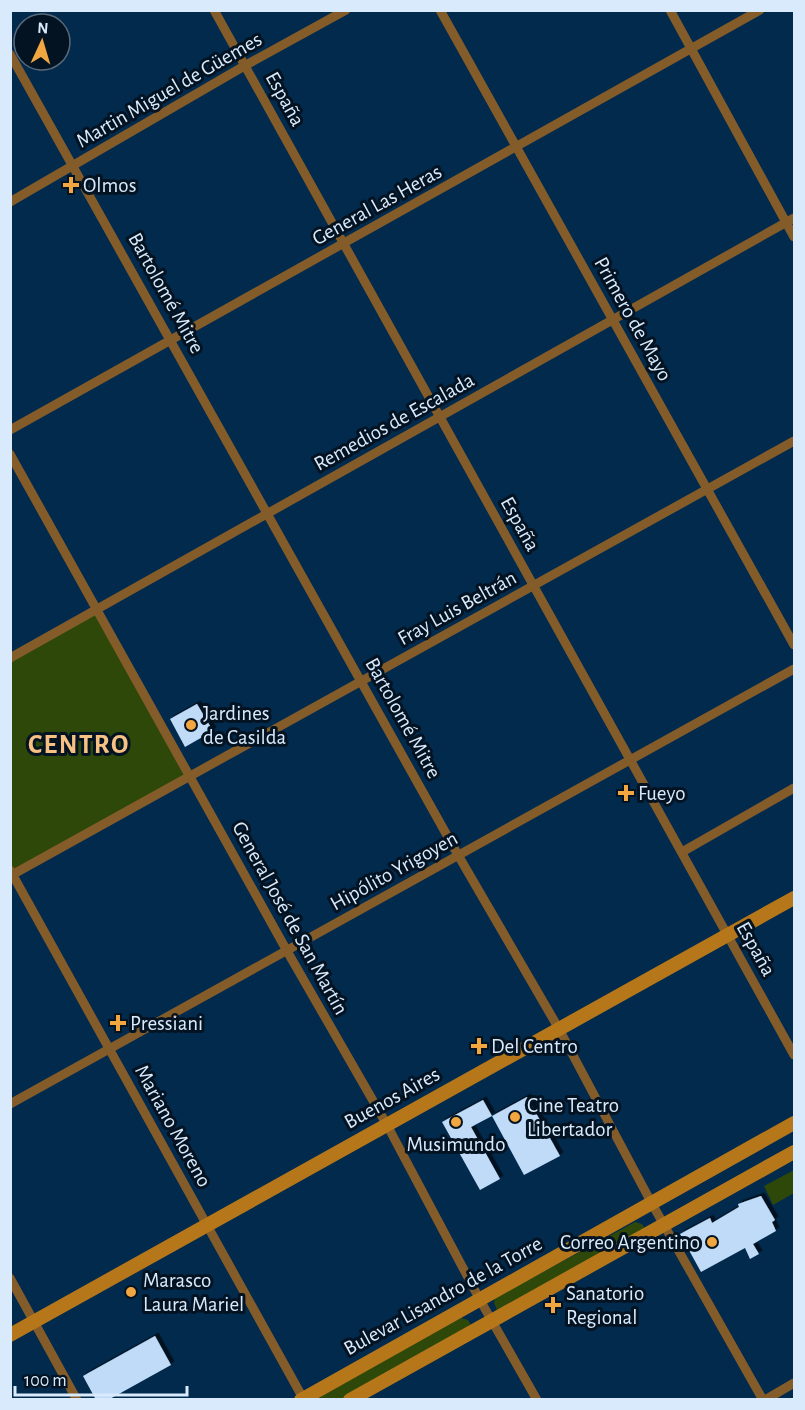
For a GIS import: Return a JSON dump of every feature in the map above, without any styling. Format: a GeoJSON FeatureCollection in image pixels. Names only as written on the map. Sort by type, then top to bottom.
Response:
{"type":"FeatureCollection","features":[{"type":"Feature","properties":{"kind":"main road","name":"Buenos Aires"},"geometry":{"type":"LineString","coordinates":[[10,1335],[795,898]]}},
{"type":"Feature","properties":{"kind":"main road","name":"Bulevar Lisandro de la Torre"},"geometry":{"type":"LineString","coordinates":[[303,1399],[795,1123]]}},
{"type":"Feature","properties":{"kind":"main road"},"geometry":{"type":"LineString","coordinates":[[350,1400],[795,1152]]}},
{"type":"Feature","properties":{"kind":"street","name":"España"},"geometry":{"type":"LineString","coordinates":[[214,10],[795,1056]]}},
{"type":"Feature","properties":{"kind":"street","name":"Martin Miguel de Güemes"},"geometry":{"type":"LineString","coordinates":[[10,202],[74,167],[246,65],[346,10]]}},
{"type":"Feature","properties":{"kind":"street","name":"Primero de Mayo"},"geometry":{"type":"LineString","coordinates":[[440,10],[795,645]]}},
{"type":"Feature","properties":{"kind":"street"},"geometry":{"type":"LineString","coordinates":[[670,10],[790,220],[795,237]]}},
{"type":"Feature","properties":{"kind":"street","name":"General Las Heras"},"geometry":{"type":"LineString","coordinates":[[10,430],[760,10]]}},
{"type":"Feature","properties":{"kind":"street","name":"Bartolomé Mitre"},"geometry":{"type":"LineString","coordinates":[[10,54],[458,855],[559,1029],[651,1202],[764,1400]]}},
{"type":"Feature","properties":{"kind":"street","name":"Remedios de Escalada"},"geometry":{"type":"LineString","coordinates":[[10,658],[790,220]]}},
{"type":"Feature","properties":{"kind":"street","name":"Fray Luis Beltrán"},"geometry":{"type":"LineString","coordinates":[[11,874],[795,441]]}},
{"type":"Feature","properties":{"kind":"street","name":"General José de San Martín"},"geometry":{"type":"LineString","coordinates":[[10,454],[287,951],[387,1125],[480,1300],[537,1400]]}},
{"type":"Feature","properties":{"kind":"street","name":"Hipólito Yrigoyen"},"geometry":{"type":"LineString","coordinates":[[10,1104],[795,669]]}},
{"type":"Feature","properties":{"kind":"street"},"geometry":{"type":"LineString","coordinates":[[682,852],[795,788]]}},
{"type":"Feature","properties":{"kind":"street","name":"Mariano Moreno"},"geometry":{"type":"LineString","coordinates":[[11,874],[303,1399]]}},
{"type":"Feature","properties":{"kind":"street"},"geometry":{"type":"LineString","coordinates":[[10,1278],[78,1400]]}},
{"type":"Feature","properties":{"kind":"street"},"geometry":{"type":"LineString","coordinates":[[764,1400],[795,1383]]}},
{"type":"Feature","properties":{"kind":"green space"},"geometry":{"type":"Polygon","coordinates":[[[96,610],[190,776],[13,875],[10,870],[10,658],[96,610]]]}},
{"type":"Feature","properties":{"kind":"green space"},"geometry":{"type":"Polygon","coordinates":[[[794,1170],[794,1193],[773,1205],[764,1186],[794,1170]]]}},
{"type":"Feature","properties":{"kind":"green space"},"geometry":{"type":"Polygon","coordinates":[[[635,1222],[642,1224],[645,1229],[504,1311],[497,1310],[494,1303],[495,1298],[635,1222]]]}},
{"type":"Feature","properties":{"kind":"green space"},"geometry":{"type":"Polygon","coordinates":[[[461,1318],[468,1320],[471,1325],[470,1329],[343,1399],[320,1399],[322,1394],[461,1318]]]}},
{"type":"Feature","properties":{"kind":"building","name":"Jardines de Casilda"},"geometry":{"type":"Polygon","coordinates":[[[197,704],[213,731],[185,747],[170,719],[197,704]]]}},
{"type":"Feature","properties":{"kind":"building"},"geometry":{"type":"Polygon","coordinates":[[[527,1097],[560,1156],[524,1175],[492,1116],[527,1097]]]}},
{"type":"Feature","properties":{"kind":"building"},"geometry":{"type":"Polygon","coordinates":[[[483,1100],[492,1116],[471,1127],[500,1179],[480,1190],[442,1122],[483,1100]]]}},
{"type":"Feature","properties":{"kind":"building"},"geometry":{"type":"Polygon","coordinates":[[[761,1196],[775,1220],[772,1222],[776,1231],[753,1244],[759,1254],[750,1259],[745,1248],[701,1272],[680,1234],[710,1218],[712,1223],[739,1207],[738,1204],[761,1196]]]}},
{"type":"Feature","properties":{"kind":"building"},"geometry":{"type":"Polygon","coordinates":[[[155,1336],[171,1365],[108,1400],[96,1400],[83,1376],[155,1336]]]}},
{"type":"Feature","properties":{"kind":"place","name":"Olmos"},"geometry":{"type":"Point","coordinates":[71,185]}},
{"type":"Feature","properties":{"kind":"place","name":"Jardines de Casilda"},"geometry":{"type":"Point","coordinates":[191,725]}},
{"type":"Feature","properties":{"kind":"place","name":"Fueyo"},"geometry":{"type":"Point","coordinates":[626,793]}},
{"type":"Feature","properties":{"kind":"place","name":"Pressiani"},"geometry":{"type":"Point","coordinates":[118,1023]}},
{"type":"Feature","properties":{"kind":"place","name":"Del Centro"},"geometry":{"type":"Point","coordinates":[479,1046]}},
{"type":"Feature","properties":{"kind":"place","name":"Cine Teatro Libertador"},"geometry":{"type":"Point","coordinates":[515,1117]}},
{"type":"Feature","properties":{"kind":"place","name":"Musimundo"},"geometry":{"type":"Point","coordinates":[456,1122]}},
{"type":"Feature","properties":{"kind":"place","name":"Correo Argentino"},"geometry":{"type":"Point","coordinates":[712,1242]}},
{"type":"Feature","properties":{"kind":"place","name":"Marasco Laura Mariel"},"geometry":{"type":"Point","coordinates":[131,1292]}},
{"type":"Feature","properties":{"kind":"place","name":"Sanatorio Regional"},"geometry":{"type":"Point","coordinates":[553,1305]}},
{"type":"Feature","properties":{"kind":"district","name":"CENTRO"},"geometry":{"type":"Point","coordinates":[79,744]}}]}
